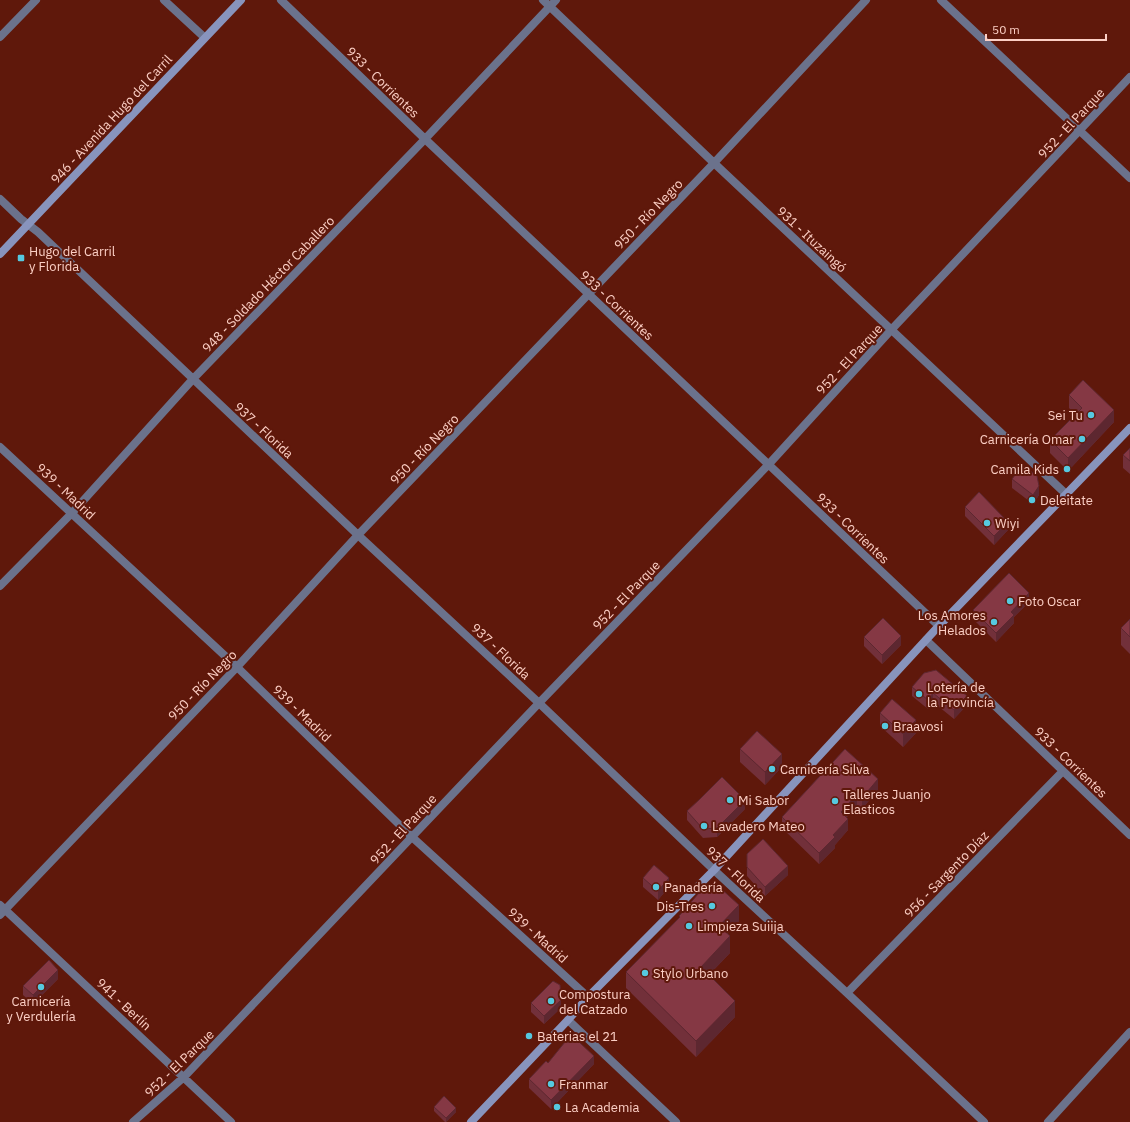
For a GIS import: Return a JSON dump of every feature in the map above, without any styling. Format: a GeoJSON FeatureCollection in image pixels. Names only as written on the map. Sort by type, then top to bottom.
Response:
{"type":"FeatureCollection","features":[{"type":"Feature","properties":{"kind":"main road","name":"946 - Avenida Hugo del Carril"},"geometry":{"type":"LineString","coordinates":[[0,254],[204,37],[241,0]]}},
{"type":"Feature","properties":{"kind":"main road"},"geometry":{"type":"LineString","coordinates":[[471,1122],[588,997],[714,870],[939,626],[1130,428]]}},
{"type":"Feature","properties":{"kind":"street"},"geometry":{"type":"LineString","coordinates":[[0,37],[36,0]]}},
{"type":"Feature","properties":{"kind":"street"},"geometry":{"type":"LineString","coordinates":[[164,0],[204,37]]}},
{"type":"Feature","properties":{"kind":"street","name":"933 - Corrientes"},"geometry":{"type":"LineString","coordinates":[[280,0],[939,626]]}},
{"type":"Feature","properties":{"kind":"street","name":"931 - Ituzaingó"},"geometry":{"type":"LineString","coordinates":[[543,0],[1066,494]]}},
{"type":"Feature","properties":{"kind":"street","name":"948 - Soldado Héctor Caballero"},"geometry":{"type":"LineString","coordinates":[[0,586],[72,513],[193,379],[425,139],[556,0]]}},
{"type":"Feature","properties":{"kind":"street","name":"950 - Río Negro"},"geometry":{"type":"LineString","coordinates":[[2,910],[237,666],[358,535],[714,163],[866,0]]}},
{"type":"Feature","properties":{"kind":"street"},"geometry":{"type":"LineString","coordinates":[[941,0],[1130,178]]}},
{"type":"Feature","properties":{"kind":"street","name":"952 - El Parque"},"geometry":{"type":"LineString","coordinates":[[133,1122],[184,1077],[539,703],[769,464],[892,330],[1130,77]]}},
{"type":"Feature","properties":{"kind":"street","name":"937 - Florida"},"geometry":{"type":"LineString","coordinates":[[0,199],[28,225],[38,232],[358,535],[539,703],[714,870],[984,1122]]}},
{"type":"Feature","properties":{"kind":"street","name":"939 - Madrid"},"geometry":{"type":"LineString","coordinates":[[0,447],[237,666],[412,837],[588,997]]}},
{"type":"Feature","properties":{"kind":"street","name":"933 - Corrientes"},"geometry":{"type":"LineString","coordinates":[[926,640],[1130,835]]}},
{"type":"Feature","properties":{"kind":"street","name":"956 - Sargento Díaz"},"geometry":{"type":"LineString","coordinates":[[847,993],[1062,771]]}},
{"type":"Feature","properties":{"kind":"street","name":"941 - Berlín"},"geometry":{"type":"LineString","coordinates":[[2,910],[231,1122]]}},
{"type":"Feature","properties":{"kind":"street"},"geometry":{"type":"LineString","coordinates":[[568,1020],[676,1122]]}},
{"type":"Feature","properties":{"kind":"street"},"geometry":{"type":"LineString","coordinates":[[1048,1122],[1130,1032]]}},
{"type":"Feature","properties":{"kind":"building"},"geometry":{"type":"Polygon","coordinates":[[[1083,380],[1114,410],[1068,458],[1050,440],[1082,408],[1069,395],[1083,380]]]}},
{"type":"Feature","properties":{"kind":"building"},"geometry":{"type":"Polygon","coordinates":[[[1130,448],[1130,461],[1123,455],[1130,448]]]}},
{"type":"Feature","properties":{"kind":"building"},"geometry":{"type":"Polygon","coordinates":[[[1023,465],[1037,476],[1039,486],[1033,495],[1012,479],[1023,465]]]}},
{"type":"Feature","properties":{"kind":"building"},"geometry":{"type":"Polygon","coordinates":[[[979,492],[1008,522],[994,536],[965,507],[979,492]]]}},
{"type":"Feature","properties":{"kind":"building"},"geometry":{"type":"Polygon","coordinates":[[[1009,573],[1029,593],[1011,612],[1014,615],[996,633],[973,610],[1009,573]]]}},
{"type":"Feature","properties":{"kind":"building"},"geometry":{"type":"Polygon","coordinates":[[[883,618],[901,636],[882,655],[864,637],[883,618]]]}},
{"type":"Feature","properties":{"kind":"building"},"geometry":{"type":"Polygon","coordinates":[[[1130,619],[1130,637],[1121,628],[1130,619]]]}},
{"type":"Feature","properties":{"kind":"building"},"geometry":{"type":"Polygon","coordinates":[[[936,670],[967,696],[954,710],[933,693],[928,700],[912,687],[924,673],[936,670]]]}},
{"type":"Feature","properties":{"kind":"building"},"geometry":{"type":"Polygon","coordinates":[[[892,699],[916,720],[903,734],[880,713],[892,699]]]}},
{"type":"Feature","properties":{"kind":"building"},"geometry":{"type":"Polygon","coordinates":[[[757,731],[782,754],[765,772],[740,749],[757,731]]]}},
{"type":"Feature","properties":{"kind":"building"},"geometry":{"type":"Polygon","coordinates":[[[845,749],[878,779],[862,798],[857,794],[841,812],[848,819],[833,835],[835,837],[819,853],[782,817],[845,749]]]}},
{"type":"Feature","properties":{"kind":"building"},"geometry":{"type":"Polygon","coordinates":[[[722,777],[745,800],[717,828],[703,829],[687,811],[722,777]]]}},
{"type":"Feature","properties":{"kind":"building"},"geometry":{"type":"Polygon","coordinates":[[[763,839],[788,866],[765,887],[747,867],[747,854],[763,839]]]}},
{"type":"Feature","properties":{"kind":"building"},"geometry":{"type":"Polygon","coordinates":[[[654,865],[669,878],[658,891],[643,878],[654,865]]]}},
{"type":"Feature","properties":{"kind":"building"},"geometry":{"type":"Polygon","coordinates":[[[717,885],[739,905],[719,926],[730,936],[701,967],[735,1001],[696,1041],[626,972],[680,917],[679,916],[705,886],[717,885]]]}},
{"type":"Feature","properties":{"kind":"building"},"geometry":{"type":"Polygon","coordinates":[[[49,960],[58,970],[33,995],[23,986],[49,960]]]}},
{"type":"Feature","properties":{"kind":"building"},"geometry":{"type":"Polygon","coordinates":[[[553,981],[560,985],[561,1000],[544,1016],[531,1003],[553,981]]]}},
{"type":"Feature","properties":{"kind":"building"},"geometry":{"type":"Polygon","coordinates":[[[565,1042],[579,1042],[594,1056],[551,1100],[529,1079],[546,1061],[548,1063],[565,1042]]]}},
{"type":"Feature","properties":{"kind":"building"},"geometry":{"type":"Polygon","coordinates":[[[444,1096],[456,1108],[446,1118],[434,1107],[444,1096]]]}},
{"type":"Feature","properties":{"kind":"place","name":"Hugo del Carril y Florida"},"geometry":{"type":"Point","coordinates":[21,258]}},
{"type":"Feature","properties":{"kind":"place","name":"Sei Tu"},"geometry":{"type":"Point","coordinates":[1091,415]}},
{"type":"Feature","properties":{"kind":"place","name":"Carnicería Omar"},"geometry":{"type":"Point","coordinates":[1082,439]}},
{"type":"Feature","properties":{"kind":"place","name":"Camila Kids"},"geometry":{"type":"Point","coordinates":[1067,469]}},
{"type":"Feature","properties":{"kind":"place","name":"Deleitate"},"geometry":{"type":"Point","coordinates":[1032,500]}},
{"type":"Feature","properties":{"kind":"place","name":"Wiyi"},"geometry":{"type":"Point","coordinates":[987,523]}},
{"type":"Feature","properties":{"kind":"place","name":"Foto Oscar"},"geometry":{"type":"Point","coordinates":[1010,601]}},
{"type":"Feature","properties":{"kind":"place","name":"Los Amores Helados"},"geometry":{"type":"Point","coordinates":[994,622]}},
{"type":"Feature","properties":{"kind":"place","name":"Lotería de la Provincía"},"geometry":{"type":"Point","coordinates":[919,694]}},
{"type":"Feature","properties":{"kind":"place","name":"Braavosi"},"geometry":{"type":"Point","coordinates":[885,726]}},
{"type":"Feature","properties":{"kind":"place","name":"Carnicería Silva"},"geometry":{"type":"Point","coordinates":[772,769]}},
{"type":"Feature","properties":{"kind":"place","name":"Mi Sabor"},"geometry":{"type":"Point","coordinates":[730,800]}},
{"type":"Feature","properties":{"kind":"place","name":"Talleres Juanjo Elasticos"},"geometry":{"type":"Point","coordinates":[835,801]}},
{"type":"Feature","properties":{"kind":"place","name":"Lavadero Mateo"},"geometry":{"type":"Point","coordinates":[704,826]}},
{"type":"Feature","properties":{"kind":"place","name":"Panadería"},"geometry":{"type":"Point","coordinates":[656,887]}},
{"type":"Feature","properties":{"kind":"place","name":"Dis-Tres"},"geometry":{"type":"Point","coordinates":[712,906]}},
{"type":"Feature","properties":{"kind":"place","name":"Limpieza Suiija"},"geometry":{"type":"Point","coordinates":[689,926]}},
{"type":"Feature","properties":{"kind":"place","name":"Stylo Urbano"},"geometry":{"type":"Point","coordinates":[645,973]}},
{"type":"Feature","properties":{"kind":"place","name":"Carnicería y Verdulería"},"geometry":{"type":"Point","coordinates":[41,987]}},
{"type":"Feature","properties":{"kind":"place","name":"Compostura del Catzado"},"geometry":{"type":"Point","coordinates":[551,1001]}},
{"type":"Feature","properties":{"kind":"place","name":"Baterias el 21"},"geometry":{"type":"Point","coordinates":[529,1036]}},
{"type":"Feature","properties":{"kind":"place","name":"Franmar"},"geometry":{"type":"Point","coordinates":[551,1084]}},
{"type":"Feature","properties":{"kind":"place","name":"La Academia"},"geometry":{"type":"Point","coordinates":[557,1107]}}]}
